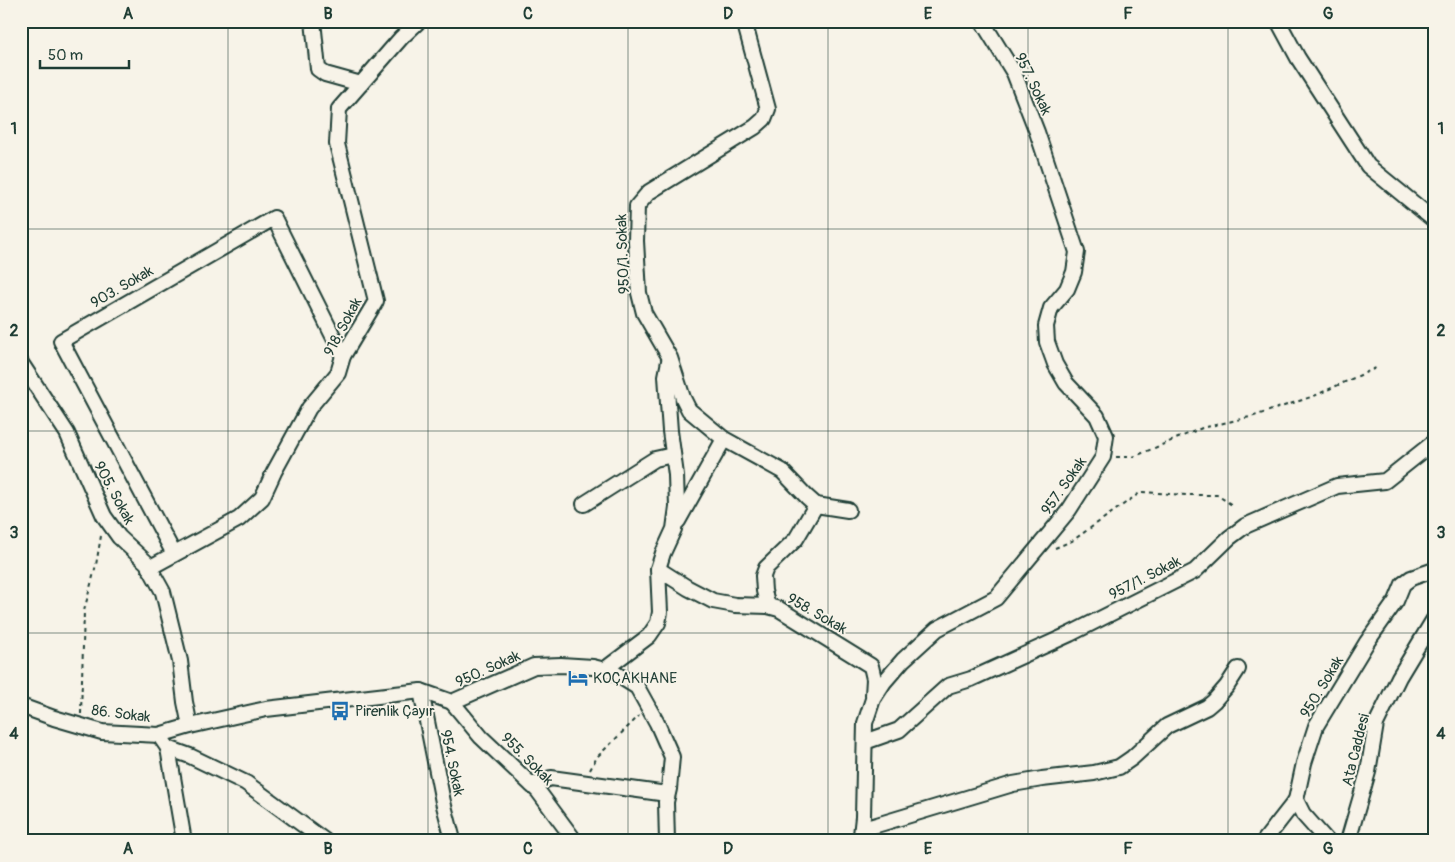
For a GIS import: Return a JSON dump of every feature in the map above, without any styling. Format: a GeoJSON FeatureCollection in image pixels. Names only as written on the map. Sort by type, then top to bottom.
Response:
{"type":"FeatureCollection","features":[{"type":"Feature","properties":{"kind":"street"},"geometry":{"type":"LineString","coordinates":[[313,21],[318,69],[325,74],[360,84]]}},
{"type":"Feature","properties":{"kind":"street","name":"918. Sokak"},"geometry":{"type":"LineString","coordinates":[[149,568],[239,519],[262,498],[309,408],[338,373],[343,356],[376,301],[337,144],[339,109],[401,38],[419,21]]}},
{"type":"Feature","properties":{"kind":"street","name":"950/1. Sokak"},"geometry":{"type":"LineString","coordinates":[[744,21],[768,109],[764,119],[755,127],[649,192],[637,206],[636,241],[639,293],[644,313],[670,358],[683,398],[689,410],[724,439],[782,471],[816,505]]}},
{"type":"Feature","properties":{"kind":"street","name":"957. Sokak"},"geometry":{"type":"LineString","coordinates":[[859,838],[863,817],[865,723],[873,699],[884,682],[903,660],[937,629],[996,598],[1069,510],[1103,457],[1106,436],[1097,416],[1066,382],[1055,364],[1047,342],[1046,326],[1051,308],[1067,289],[1074,272],[1077,252],[1037,132],[1014,74],[982,21]]}},
{"type":"Feature","properties":{"kind":"street"},"geometry":{"type":"LineString","coordinates":[[1278,21],[1298,58],[1368,166],[1434,220]]}},
{"type":"Feature","properties":{"kind":"street","name":"903. Sokak"},"geometry":{"type":"LineString","coordinates":[[174,554],[61,341],[274,218],[343,356]]}},
{"type":"Feature","properties":{"kind":"street"},"geometry":{"type":"LineString","coordinates":[[670,358],[666,376],[670,431],[676,475],[677,507],[674,529]]}},
{"type":"Feature","properties":{"kind":"street","name":"905. Sokak"},"geometry":{"type":"LineString","coordinates":[[21,363],[67,434],[104,516],[119,537],[147,563],[163,592],[180,661],[190,726]]}},
{"type":"Feature","properties":{"kind":"street"},"geometry":{"type":"LineString","coordinates":[[604,670],[649,636],[658,623],[660,612],[658,568],[663,553],[682,512],[724,439]]}},
{"type":"Feature","properties":{"kind":"street","name":"957/1. Sokak"},"geometry":{"type":"LineString","coordinates":[[865,742],[899,730],[948,686],[971,679],[1070,634],[1196,571],[1228,538],[1244,526],[1337,486],[1385,481],[1434,442]]}},
{"type":"Feature","properties":{"kind":"street"},"geometry":{"type":"LineString","coordinates":[[584,504],[654,459],[673,455]]}},
{"type":"Feature","properties":{"kind":"street"},"geometry":{"type":"LineString","coordinates":[[768,606],[763,576],[766,568],[796,539],[816,505],[848,510]]}},
{"type":"Feature","properties":{"kind":"street","name":"958. Sokak"},"geometry":{"type":"LineString","coordinates":[[658,568],[688,588],[713,601],[735,605],[768,606],[779,609],[871,666],[874,679],[873,699]]}},
{"type":"Feature","properties":{"kind":"street","name":"950. Sokak"},"geometry":{"type":"LineString","coordinates":[[1296,800],[1304,763],[1316,726],[1367,642],[1396,601],[1403,584],[1411,578],[1434,570]]}},
{"type":"Feature","properties":{"kind":"street","name":"Ata Caddesi"},"geometry":{"type":"LineString","coordinates":[[1348,841],[1368,772],[1376,724],[1399,677],[1434,619]]}},
{"type":"Feature","properties":{"kind":"street","name":"950. Sokak"},"geometry":{"type":"LineString","coordinates":[[190,726],[266,709],[421,691],[452,702],[534,666],[593,667],[613,672],[637,686],[658,723],[672,757],[666,802],[667,841]]}},
{"type":"Feature","properties":{"kind":"street"},"geometry":{"type":"LineString","coordinates":[[859,838],[870,826],[1013,784],[1094,773],[1119,767],[1132,758],[1167,726],[1214,702],[1238,669]]}},
{"type":"Feature","properties":{"kind":"street","name":"954. Sokak"},"geometry":{"type":"LineString","coordinates":[[421,691],[452,841]]}},
{"type":"Feature","properties":{"kind":"street","name":"955. Sokak"},"geometry":{"type":"LineString","coordinates":[[452,702],[481,737],[538,791],[575,841]]}},
{"type":"Feature","properties":{"kind":"street","name":"86. Sokak"},"geometry":{"type":"LineString","coordinates":[[21,706],[102,732],[159,735],[190,726]]}},
{"type":"Feature","properties":{"kind":"street"},"geometry":{"type":"LineString","coordinates":[[159,735],[168,748],[184,841]]}},
{"type":"Feature","properties":{"kind":"street"},"geometry":{"type":"LineString","coordinates":[[168,748],[190,756],[246,784],[326,841]]}},
{"type":"Feature","properties":{"kind":"street"},"geometry":{"type":"LineString","coordinates":[[532,785],[551,778],[667,794]]}},
{"type":"Feature","properties":{"kind":"street"},"geometry":{"type":"LineString","coordinates":[[1264,841],[1296,800],[1303,814],[1326,841]]}},
{"type":"Feature","properties":{"kind":"path"},"geometry":{"type":"LineString","coordinates":[[1103,457],[1133,457],[1202,428],[1254,416],[1314,396],[1378,367]]}},
{"type":"Feature","properties":{"kind":"path"},"geometry":{"type":"LineString","coordinates":[[1054,549],[1072,541],[1141,492],[1187,496],[1217,496],[1232,506]]}},
{"type":"Feature","properties":{"kind":"path"},"geometry":{"type":"LineString","coordinates":[[80,726],[84,611],[96,565],[104,516]]}},
{"type":"Feature","properties":{"kind":"path"},"geometry":{"type":"LineString","coordinates":[[582,782],[597,757],[635,719],[649,708]]}},
{"type":"Feature","properties":{"kind":"place","name":"KOÇAKHANE"},"geometry":{"type":"Point","coordinates":[578,678]}},
{"type":"Feature","properties":{"kind":"place","name":"Pirenlik Çayır"},"geometry":{"type":"Point","coordinates":[340,711]}}]}
